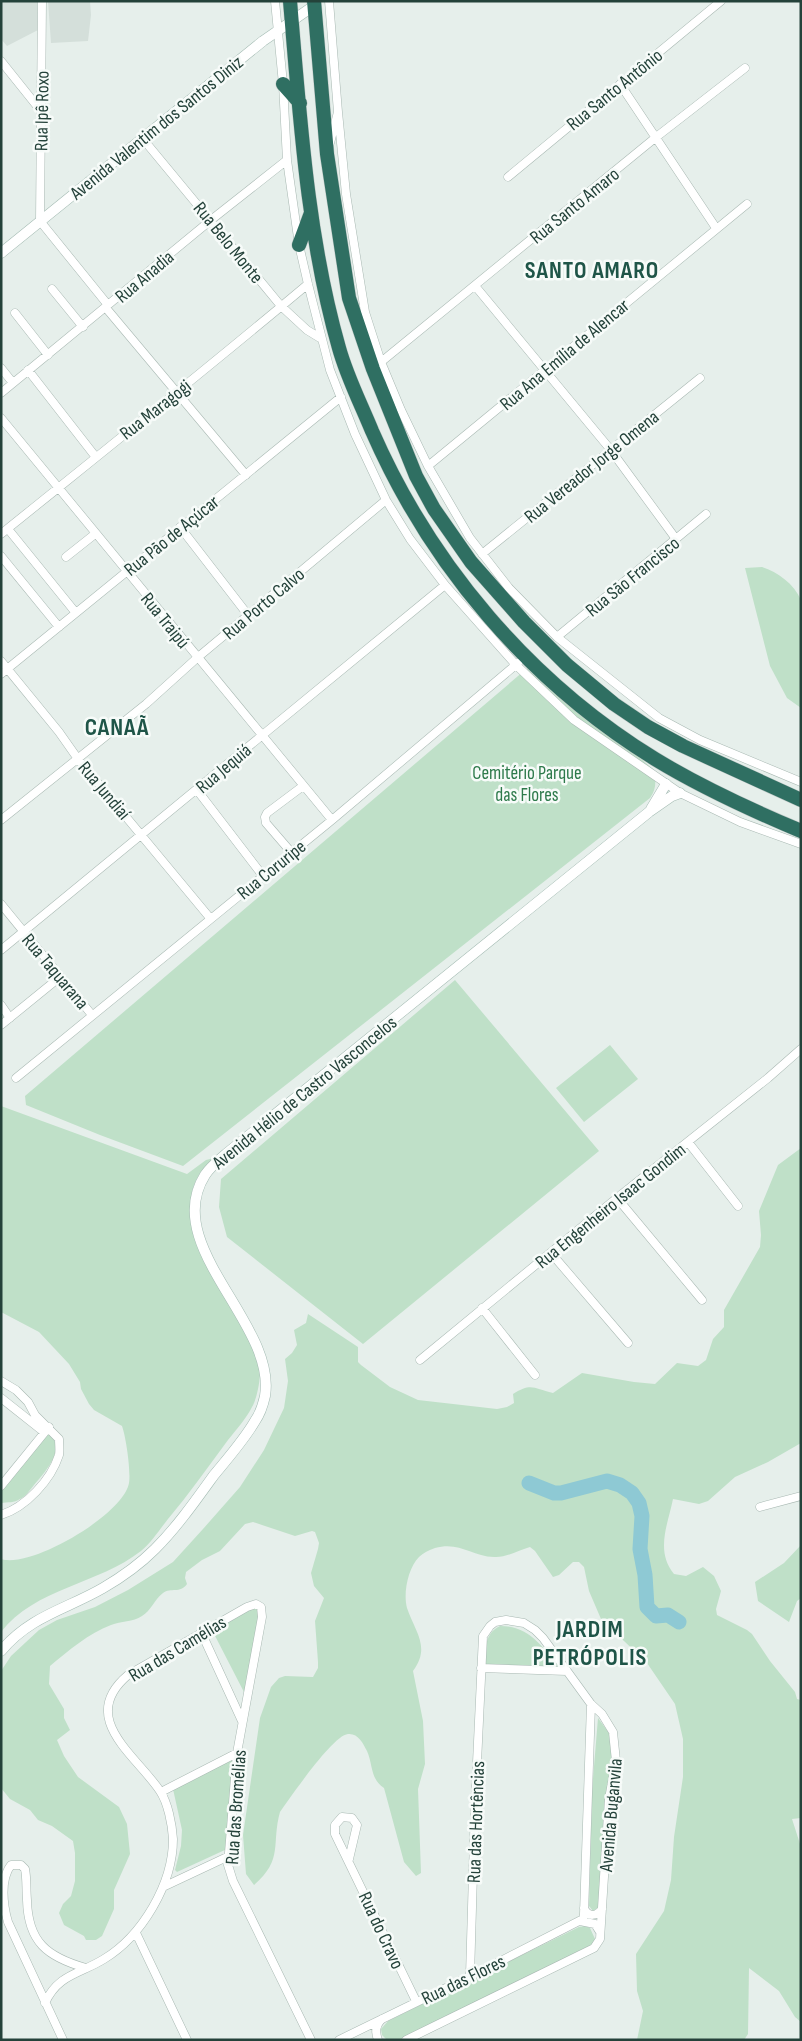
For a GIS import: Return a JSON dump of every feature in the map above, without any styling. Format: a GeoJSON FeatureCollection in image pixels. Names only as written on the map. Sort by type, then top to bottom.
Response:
{"type":"FeatureCollection","features":[{"type":"Feature","properties":{"kind":"highway"},"geometry":{"type":"LineString","coordinates":[[290,1],[303,148],[321,273],[339,348],[387,465],[414,515],[442,558],[520,661],[656,760],[704,786],[801,831]]}},
{"type":"Feature","properties":{"kind":"highway"},"geometry":{"type":"LineString","coordinates":[[315,3],[327,154],[349,298],[367,351],[416,476],[434,509],[454,539],[494,590],[546,646],[614,704],[648,727],[683,746],[801,800]]}},
{"type":"Feature","properties":{"kind":"highway"},"geometry":{"type":"LineString","coordinates":[[283,84],[300,104]]}},
{"type":"Feature","properties":{"kind":"highway"},"geometry":{"type":"LineString","coordinates":[[299,245],[312,210]]}},
{"type":"Feature","properties":{"kind":"street","name":"Rua Ipê Roxo"},"geometry":{"type":"LineString","coordinates":[[40,221],[42,1]]}},
{"type":"Feature","properties":{"kind":"street"},"geometry":{"type":"LineString","coordinates":[[275,1],[283,84],[287,160],[299,245],[320,338],[368,464],[386,500],[410,539],[445,585],[520,661],[574,720],[680,793],[740,822],[801,844]]}},
{"type":"Feature","properties":{"kind":"street"},"geometry":{"type":"LineString","coordinates":[[330,1],[346,194],[365,312],[381,362],[401,410],[428,466],[482,554],[509,588],[557,637],[659,718],[700,740],[801,782]]}},
{"type":"Feature","properties":{"kind":"street","name":"Rua Santo Antônio"},"geometry":{"type":"LineString","coordinates":[[508,177],[721,1]]}},
{"type":"Feature","properties":{"kind":"street","name":"Avenida Valentim dos Santos Diniz"},"geometry":{"type":"LineString","coordinates":[[1,253],[277,30],[315,3]]}},
{"type":"Feature","properties":{"kind":"street"},"geometry":{"type":"LineString","coordinates":[[1,61],[41,111]]}},
{"type":"Feature","properties":{"kind":"street","name":"Rua Santo Amaro"},"geometry":{"type":"LineString","coordinates":[[381,362],[476,287],[655,138],[746,68]]}},
{"type":"Feature","properties":{"kind":"street"},"geometry":{"type":"LineString","coordinates":[[620,84],[716,228]]}},
{"type":"Feature","properties":{"kind":"street"},"geometry":{"type":"LineString","coordinates":[[32,99],[41,98]]}},
{"type":"Feature","properties":{"kind":"street"},"geometry":{"type":"LineString","coordinates":[[327,154],[338,112]]}},
{"type":"Feature","properties":{"kind":"street","name":"Rua Belo Monte"},"geometry":{"type":"LineString","coordinates":[[143,139],[281,306],[307,330],[320,338]]}},
{"type":"Feature","properties":{"kind":"street","name":"Rua Anadia"},"geometry":{"type":"LineString","coordinates":[[1,394],[211,220],[287,160]]}},
{"type":"Feature","properties":{"kind":"street","name":"Rua Ana Emília de Alencar"},"geometry":{"type":"LineString","coordinates":[[428,466],[747,204]]}},
{"type":"Feature","properties":{"kind":"street"},"geometry":{"type":"LineString","coordinates":[[40,221],[176,393],[246,475]]}},
{"type":"Feature","properties":{"kind":"street","name":"Rua Maragogi"},"geometry":{"type":"LineString","coordinates":[[5,531],[308,284]]}},
{"type":"Feature","properties":{"kind":"street"},"geometry":{"type":"LineString","coordinates":[[476,287],[610,449],[676,539]]}},
{"type":"Feature","properties":{"kind":"street"},"geometry":{"type":"LineString","coordinates":[[52,289],[83,326]]}},
{"type":"Feature","properties":{"kind":"street"},"geometry":{"type":"LineString","coordinates":[[15,313],[48,355]]}},
{"type":"Feature","properties":{"kind":"street"},"geometry":{"type":"LineString","coordinates":[[1,368],[13,384]]}},
{"type":"Feature","properties":{"kind":"street"},"geometry":{"type":"LineString","coordinates":[[28,370],[95,456]]}},
{"type":"Feature","properties":{"kind":"street","name":"Rua Vereador Jorge Omena"},"geometry":{"type":"LineString","coordinates":[[482,554],[700,378]]}},
{"type":"Feature","properties":{"kind":"street","name":"Rua Pão de Açúcar"},"geometry":{"type":"LineString","coordinates":[[4,671],[341,397]]}},
{"type":"Feature","properties":{"kind":"street","name":"Rua Traipú"},"geometry":{"type":"LineString","coordinates":[[1,418],[332,820]]}},
{"type":"Feature","properties":{"kind":"street","name":"Rua Porto Calvo"},"geometry":{"type":"LineString","coordinates":[[1,820],[146,704],[197,658],[386,500]]}},
{"type":"Feature","properties":{"kind":"street","name":"Rua São Francisco"},"geometry":{"type":"LineString","coordinates":[[557,637],[706,514]]}},
{"type":"Feature","properties":{"kind":"street"},"geometry":{"type":"LineString","coordinates":[[180,528],[248,615]]}},
{"type":"Feature","properties":{"kind":"street"},"geometry":{"type":"LineString","coordinates":[[5,531],[76,613]]}},
{"type":"Feature","properties":{"kind":"street"},"geometry":{"type":"LineString","coordinates":[[66,557],[95,534]]}},
{"type":"Feature","properties":{"kind":"street"},"geometry":{"type":"LineString","coordinates":[[1,556],[59,627]]}},
{"type":"Feature","properties":{"kind":"street","name":"Rua Jequiá"},"geometry":{"type":"LineString","coordinates":[[1,950],[445,585]]}},
{"type":"Feature","properties":{"kind":"street","name":"Rua Jundiaí"},"geometry":{"type":"LineString","coordinates":[[1,661],[4,671],[59,732],[78,759],[210,918]]}},
{"type":"Feature","properties":{"kind":"street","name":"Rua Coruripe"},"geometry":{"type":"LineString","coordinates":[[16,1078],[332,820],[520,661]]}},
{"type":"Feature","properties":{"kind":"street","name":"Avenida Hélio de Castro Vasconcelos"},"geometry":{"type":"LineString","coordinates":[[650,812],[666,784]]}},
{"type":"Feature","properties":{"kind":"street"},"geometry":{"type":"LineString","coordinates":[[291,852],[266,822],[265,817],[267,813],[303,786]]}},
{"type":"Feature","properties":{"kind":"street"},"geometry":{"type":"LineString","coordinates":[[197,790],[263,876]]}},
{"type":"Feature","properties":{"kind":"street","name":"Avenida Hélio de Castro Vasconcelos"},"geometry":{"type":"LineString","coordinates":[[1,1651],[11,1639],[34,1621],[102,1588],[134,1567],[156,1549],[256,1421],[262,1408],[265,1397],[265,1380],[257,1348],[205,1253],[196,1230],[198,1192],[208,1171],[226,1154],[650,812],[672,796],[680,793]]}},
{"type":"Feature","properties":{"kind":"street","name":"Rua Taquarana"},"geometry":{"type":"LineString","coordinates":[[1,904],[92,1015]]}},
{"type":"Feature","properties":{"kind":"street"},"geometry":{"type":"LineString","coordinates":[[1,1025],[60,977]]}},
{"type":"Feature","properties":{"kind":"street"},"geometry":{"type":"LineString","coordinates":[[1,1006],[10,1018]]}},
{"type":"Feature","properties":{"kind":"street","name":"Rua Engenheiro Isaac Gondim"},"geometry":{"type":"LineString","coordinates":[[420,1360],[617,1198],[768,1078],[801,1049]]}},
{"type":"Feature","properties":{"kind":"street"},"geometry":{"type":"LineString","coordinates":[[688,1142],[738,1206]]}},
{"type":"Feature","properties":{"kind":"street"},"geometry":{"type":"LineString","coordinates":[[617,1198],[702,1300]]}},
{"type":"Feature","properties":{"kind":"street"},"geometry":{"type":"LineString","coordinates":[[550,1253],[628,1343]]}},
{"type":"Feature","properties":{"kind":"street"},"geometry":{"type":"LineString","coordinates":[[482,1308],[535,1375]]}},
{"type":"Feature","properties":{"kind":"street"},"geometry":{"type":"LineString","coordinates":[[1,1381],[16,1390],[28,1402],[35,1415],[47,1429]]}},
{"type":"Feature","properties":{"kind":"street"},"geometry":{"type":"LineString","coordinates":[[1,1398],[59,1439],[60,1454],[30,1500],[1,1516]]}},
{"type":"Feature","properties":{"kind":"street"},"geometry":{"type":"LineString","coordinates":[[1,1486],[47,1429]]}},
{"type":"Feature","properties":{"kind":"street"},"geometry":{"type":"LineString","coordinates":[[760,1507],[801,1496]]}},
{"type":"Feature","properties":{"kind":"street","name":"Rua das Camélias"},"geometry":{"type":"LineString","coordinates":[[161,1792],[112,1731],[108,1705],[116,1685],[128,1675],[254,1604],[261,1607],[262,1617]]}},
{"type":"Feature","properties":{"kind":"street","name":"Rua das Bromélias"},"geometry":{"type":"LineString","coordinates":[[262,1617],[237,1753],[228,1866],[233,1881],[311,2040]]}},
{"type":"Feature","properties":{"kind":"street","name":"Avenida Buganvila"},"geometry":{"type":"LineString","coordinates":[[481,1668],[483,1636],[486,1631],[495,1622],[506,1620],[524,1623],[535,1630],[592,1704],[602,1714],[613,1732],[616,1753],[615,1770],[609,1799],[606,1829],[600,1934]]}},
{"type":"Feature","properties":{"kind":"street"},"geometry":{"type":"LineString","coordinates":[[202,1634],[242,1721]]}},
{"type":"Feature","properties":{"kind":"street"},"geometry":{"type":"LineString","coordinates":[[481,1668],[567,1671]]}},
{"type":"Feature","properties":{"kind":"street","name":"Rua das Hortências"},"geometry":{"type":"LineString","coordinates":[[470,1976],[481,1668]]}},
{"type":"Feature","properties":{"kind":"street","name":"Avenida Buganvila"},"geometry":{"type":"LineString","coordinates":[[583,1915],[592,1704]]}},
{"type":"Feature","properties":{"kind":"street"},"geometry":{"type":"LineString","coordinates":[[45,2003],[57,1984],[103,1960],[136,1933],[163,1887],[168,1872],[173,1841],[170,1822],[161,1792],[237,1753]]}},
{"type":"Feature","properties":{"kind":"street","name":"Rua do Cravo"},"geometry":{"type":"LineString","coordinates":[[349,1859],[357,1825],[352,1818],[342,1817],[336,1822],[334,1830],[416,2001]]}},
{"type":"Feature","properties":{"kind":"street"},"geometry":{"type":"LineString","coordinates":[[163,1887],[228,1856]]}},
{"type":"Feature","properties":{"kind":"street"},"geometry":{"type":"LineString","coordinates":[[63,2040],[8,1922],[3,1900],[3,1879],[10,1865],[21,1866],[25,1869],[28,1916],[34,1937],[53,1955],[69,1963],[86,1968]]}},
{"type":"Feature","properties":{"kind":"street"},"geometry":{"type":"LineString","coordinates":[[583,1915],[598,1914],[602,1909]]}},
{"type":"Feature","properties":{"kind":"street"},"geometry":{"type":"LineString","coordinates":[[583,1915],[597,1926],[600,1934]]}},
{"type":"Feature","properties":{"kind":"street","name":"Rua das Flores"},"geometry":{"type":"LineString","coordinates":[[339,2040],[470,1976],[583,1915]]}},
{"type":"Feature","properties":{"kind":"street"},"geometry":{"type":"LineString","coordinates":[[136,1933],[187,2040]]}},
{"type":"Feature","properties":{"kind":"street","name":"Rua das Flores"},"geometry":{"type":"LineString","coordinates":[[406,2040],[594,1948],[598,1943],[600,1934]]}},
{"type":"Feature","properties":{"kind":"street"},"geometry":{"type":"LineString","coordinates":[[378,2040],[376,2035],[377,2025],[384,2017]]}},
{"type":"Feature","properties":{"kind":"street"},"geometry":{"type":"LineString","coordinates":[[356,2031],[367,2032],[374,2040]]}},
{"type":"Feature","properties":{"kind":"shaded area"},"geometry":{"type":"Polygon","coordinates":[[[1,1],[37,1],[38,30],[7,46],[1,39],[1,1]]]}},
{"type":"Feature","properties":{"kind":"shaded area"},"geometry":{"type":"Polygon","coordinates":[[[48,1],[90,1],[91,15],[88,41],[51,43],[48,1]]]}},
{"type":"Feature","properties":{"kind":"green space"},"geometry":{"type":"Polygon","coordinates":[[[762,567],[785,579],[801,600],[801,708],[787,698],[770,666],[745,568],[762,567]]]}},
{"type":"Feature","properties":{"kind":"green space","name":"Cemitério Parque das Flores"},"geometry":{"type":"Polygon","coordinates":[[[531,665],[653,769],[655,784],[650,798],[183,1166],[26,1105],[25,1096],[531,665]]]}},
{"type":"Feature","properties":{"kind":"green space"},"geometry":{"type":"Polygon","coordinates":[[[455,980],[599,1151],[363,1344],[227,1237],[219,1207],[221,1179],[455,980]]]}},
{"type":"Feature","properties":{"kind":"green space"},"geometry":{"type":"Polygon","coordinates":[[[610,1045],[638,1079],[584,1122],[556,1088],[610,1045]]]}},
{"type":"Feature","properties":{"kind":"green space"},"geometry":{"type":"Polygon","coordinates":[[[1,1106],[187,1174],[206,1160],[214,1158],[196,1179],[191,1204],[194,1230],[204,1257],[218,1285],[248,1337],[258,1359],[260,1374],[256,1398],[247,1416],[145,1548],[106,1571],[31,1605],[15,1617],[1,1632],[1,1559],[15,1560],[33,1556],[53,1548],[94,1523],[123,1496],[129,1483],[129,1471],[128,1454],[122,1426],[94,1410],[89,1404],[81,1389],[80,1382],[69,1364],[39,1332],[1,1312],[1,1106]]]}},
{"type":"Feature","properties":{"kind":"green space"},"geometry":{"type":"Polygon","coordinates":[[[801,1148],[801,1443],[768,1462],[735,1477],[708,1501],[699,1504],[673,1499],[664,1537],[664,1547],[668,1565],[674,1574],[686,1576],[703,1567],[714,1576],[721,1591],[716,1609],[717,1615],[752,1634],[770,1661],[795,1692],[797,1699],[801,1700],[801,1818],[792,1819],[801,1847],[801,2022],[795,2017],[779,1991],[749,1968],[748,2034],[744,2040],[637,2040],[643,2011],[637,1991],[636,1954],[664,1911],[671,1880],[674,1837],[683,1777],[683,1739],[675,1704],[647,1663],[601,1619],[589,1591],[584,1567],[579,1562],[573,1562],[559,1575],[553,1577],[535,1551],[530,1547],[499,1557],[486,1556],[451,1546],[443,1546],[426,1552],[419,1557],[409,1574],[406,1602],[421,1647],[421,1654],[413,1671],[423,1721],[425,1764],[418,1789],[421,1873],[416,1876],[404,1862],[384,1788],[374,1776],[369,1756],[362,1742],[352,1734],[341,1737],[332,1745],[302,1781],[280,1812],[273,1859],[263,1876],[254,1885],[246,1874],[243,1835],[260,1718],[271,1687],[279,1678],[285,1676],[313,1677],[318,1668],[315,1621],[324,1598],[314,1586],[311,1573],[319,1543],[315,1532],[312,1531],[295,1536],[253,1522],[245,1524],[220,1551],[202,1560],[186,1572],[187,1584],[184,1587],[178,1590],[166,1591],[142,1616],[103,1628],[64,1654],[50,1666],[49,1684],[64,1709],[64,1718],[70,1730],[57,1740],[64,1756],[78,1777],[119,1807],[127,1824],[130,1854],[114,1890],[114,1909],[102,1936],[96,1940],[86,1940],[84,1936],[64,1925],[59,1913],[63,1904],[71,1896],[75,1881],[73,1841],[52,1826],[38,1820],[30,1810],[10,1799],[1,1788],[1,1671],[11,1656],[39,1630],[57,1620],[95,1607],[128,1590],[173,1562],[240,1487],[264,1450],[284,1408],[288,1381],[285,1359],[297,1345],[294,1330],[306,1323],[308,1314],[358,1347],[358,1362],[361,1365],[390,1387],[418,1400],[497,1409],[514,1403],[513,1394],[519,1390],[529,1387],[553,1393],[582,1373],[655,1384],[677,1363],[698,1366],[706,1360],[713,1339],[724,1327],[724,1310],[760,1247],[759,1211],[778,1165],[801,1148]]]}},
{"type":"Feature","properties":{"kind":"green space"},"geometry":{"type":"Polygon","coordinates":[[[49,1433],[54,1439],[56,1446],[55,1453],[48,1467],[24,1497],[15,1501],[1,1503],[1,1490],[49,1433]]]}},
{"type":"Feature","properties":{"kind":"green space"},"geometry":{"type":"Polygon","coordinates":[[[801,1545],[801,1598],[797,1601],[789,1622],[758,1601],[755,1582],[784,1563],[801,1545]]]}},
{"type":"Feature","properties":{"kind":"green space"},"geometry":{"type":"Polygon","coordinates":[[[251,1607],[260,1609],[246,1696],[212,1630],[251,1607]]]}},
{"type":"Feature","properties":{"kind":"green space"},"geometry":{"type":"Polygon","coordinates":[[[500,1626],[510,1627],[527,1634],[541,1645],[559,1667],[485,1664],[488,1637],[500,1626]]]}},
{"type":"Feature","properties":{"kind":"green space"},"geometry":{"type":"Polygon","coordinates":[[[598,1718],[609,1733],[612,1743],[613,1764],[604,1807],[599,1907],[593,1911],[589,1906],[592,1791],[598,1718]]]}},
{"type":"Feature","properties":{"kind":"green space"},"geometry":{"type":"Polygon","coordinates":[[[235,1757],[227,1849],[177,1872],[175,1870],[181,1846],[182,1830],[173,1789],[235,1757]]]}},
{"type":"Feature","properties":{"kind":"green space"},"geometry":{"type":"Polygon","coordinates":[[[585,1926],[590,1928],[595,1939],[587,1949],[399,2040],[387,2040],[382,2035],[381,2029],[388,2021],[579,1927],[585,1926]]]}},
{"type":"Feature","properties":{"kind":"waterway"},"geometry":{"type":"LineString","coordinates":[[529,1483],[554,1493],[561,1493],[607,1481],[620,1485],[632,1493],[639,1503],[642,1516],[640,1549],[645,1575],[647,1607],[656,1616],[668,1615],[679,1622]]}},
{"type":"Feature","properties":{"kind":"district","name":"SANTO AMARO"},"geometry":{"type":"Point","coordinates":[592,270]}},
{"type":"Feature","properties":{"kind":"district","name":"CANAÃ"},"geometry":{"type":"Point","coordinates":[117,727]}},
{"type":"Feature","properties":{"kind":"district","name":"JARDIM PETRÓPOLIS"},"geometry":{"type":"Point","coordinates":[590,1643]}}]}
